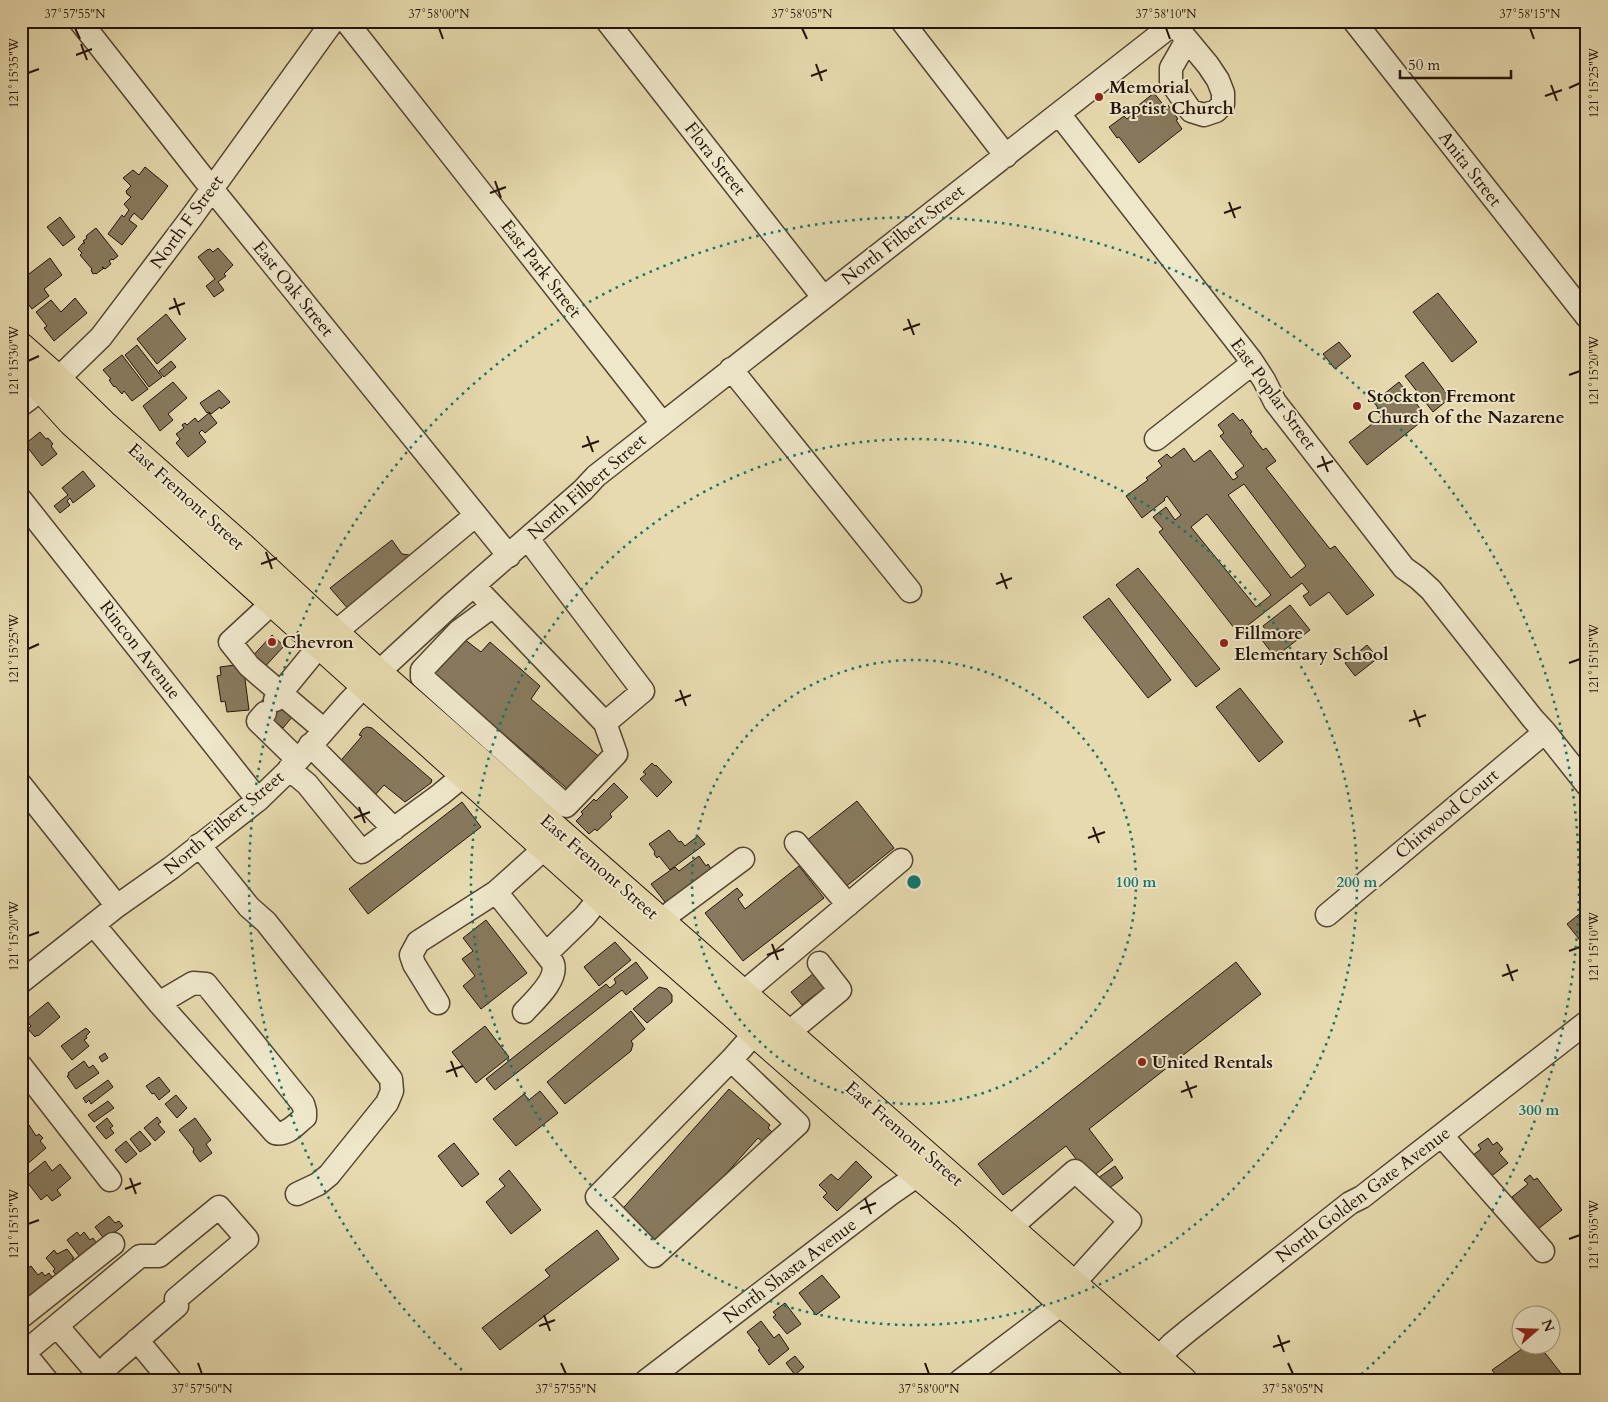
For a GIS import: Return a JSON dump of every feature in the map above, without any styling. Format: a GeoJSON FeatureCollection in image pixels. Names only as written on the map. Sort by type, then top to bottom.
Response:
{"type":"FeatureCollection","features":[{"type":"Feature","properties":{"kind":"main road","name":"East Fremont Street"},"geometry":{"type":"LineString","coordinates":[[21,347],[40,391]]}},
{"type":"Feature","properties":{"kind":"main road","name":"East Fremont Street"},"geometry":{"type":"LineString","coordinates":[[21,372],[72,422],[280,596],[372,679],[430,715],[652,928],[755,1033],[927,1169],[1010,1228],[1151,1371],[1183,1381]]}},
{"type":"Feature","properties":{"kind":"main road","name":"East Fremont Street"},"geometry":{"type":"LineString","coordinates":[[430,715],[464,775],[542,823],[600,897],[652,928],[743,994],[788,1033],[927,1169],[965,1214],[1072,1293]]}},
{"type":"Feature","properties":{"kind":"street","name":"East Oak Street"},"geometry":{"type":"LineString","coordinates":[[80,21],[212,189],[509,556]]}},
{"type":"Feature","properties":{"kind":"street","name":"North F Street"},"geometry":{"type":"LineString","coordinates":[[40,391],[81,357],[101,337],[212,189],[333,21]]}},
{"type":"Feature","properties":{"kind":"street","name":"East Park Street"},"geometry":{"type":"LineString","coordinates":[[346,21],[662,423]]}},
{"type":"Feature","properties":{"kind":"street","name":"Flora Street"},"geometry":{"type":"LineString","coordinates":[[607,21],[823,297]]}},
{"type":"Feature","properties":{"kind":"street"},"geometry":{"type":"LineString","coordinates":[[902,21],[1006,156]]}},
{"type":"Feature","properties":{"kind":"street","name":"Anita Street"},"geometry":{"type":"LineString","coordinates":[[1354,21],[1587,317]]}},
{"type":"Feature","properties":{"kind":"street","name":"North Filbert Street"},"geometry":{"type":"LineString","coordinates":[[21,982],[117,906],[171,868],[258,800],[372,679],[596,476],[1058,114],[1175,27]]}},
{"type":"Feature","properties":{"kind":"street","name":"East Poplar Street"},"geometry":{"type":"LineString","coordinates":[[1058,114],[1253,363],[1275,402],[1404,568],[1431,590],[1533,720],[1545,732],[1587,785]]}},
{"type":"Feature","properties":{"kind":"street"},"geometry":{"type":"LineString","coordinates":[[1156,439],[1253,363]]}},
{"type":"Feature","properties":{"kind":"street"},"geometry":{"type":"LineString","coordinates":[[732,369],[910,591]]}},
{"type":"Feature","properties":{"kind":"street","name":"Rincon Avenue"},"geometry":{"type":"LineString","coordinates":[[21,500],[258,800]]}},
{"type":"Feature","properties":{"kind":"street"},"geometry":{"type":"LineString","coordinates":[[394,829],[305,751],[258,721],[328,639],[476,515]]}},
{"type":"Feature","properties":{"kind":"street"},"geometry":{"type":"LineString","coordinates":[[528,539],[643,691],[605,723]]}},
{"type":"Feature","properties":{"kind":"street"},"geometry":{"type":"LineString","coordinates":[[438,1003],[414,964],[411,955],[418,942],[496,892],[542,823],[566,806],[616,754],[605,723],[474,586]]}},
{"type":"Feature","properties":{"kind":"street"},"geometry":{"type":"LineString","coordinates":[[280,596],[230,642],[274,702],[305,751],[306,784],[362,852],[464,775]]}},
{"type":"Feature","properties":{"kind":"street"},"geometry":{"type":"LineString","coordinates":[[430,715],[422,670],[459,631],[493,606]]}},
{"type":"Feature","properties":{"kind":"street","name":"Chitwood Court"},"geometry":{"type":"LineString","coordinates":[[1327,915],[1545,732]]}},
{"type":"Feature","properties":{"kind":"street"},"geometry":{"type":"LineString","coordinates":[[21,785],[117,906]]}},
{"type":"Feature","properties":{"kind":"street"},"geometry":{"type":"LineString","coordinates":[[796,843],[848,905]]}},
{"type":"Feature","properties":{"kind":"street"},"geometry":{"type":"LineString","coordinates":[[199,845],[249,907],[266,922],[391,1079],[392,1091],[387,1103],[335,1168],[318,1184],[297,1194]]}},
{"type":"Feature","properties":{"kind":"street"},"geometry":{"type":"LineString","coordinates":[[652,928],[743,859]]}},
{"type":"Feature","properties":{"kind":"street"},"geometry":{"type":"LineString","coordinates":[[743,994],[901,860]]}},
{"type":"Feature","properties":{"kind":"street"},"geometry":{"type":"LineString","coordinates":[[496,892],[553,964],[552,977],[524,1012]]}},
{"type":"Feature","properties":{"kind":"street"},"geometry":{"type":"LineString","coordinates":[[546,954],[585,916],[600,897]]}},
{"type":"Feature","properties":{"kind":"street"},"geometry":{"type":"LineString","coordinates":[[94,925],[159,1003],[275,1133],[286,1132],[305,1117],[303,1104],[206,984],[193,983],[159,1003]]}},
{"type":"Feature","properties":{"kind":"street"},"geometry":{"type":"LineString","coordinates":[[788,1033],[840,990],[819,963]]}},
{"type":"Feature","properties":{"kind":"street","name":"North Golden Gate Avenue"},"geometry":{"type":"LineString","coordinates":[[1151,1371],[1172,1344],[1350,1203],[1362,1197],[1442,1136],[1587,1022]]}},
{"type":"Feature","properties":{"kind":"street"},"geometry":{"type":"LineString","coordinates":[[732,1060],[798,1124],[654,1256],[597,1197],[732,1060],[755,1033]]}},
{"type":"Feature","properties":{"kind":"street"},"geometry":{"type":"LineString","coordinates":[[21,1066],[110,1180]]}},
{"type":"Feature","properties":{"kind":"street"},"geometry":{"type":"LineString","coordinates":[[1442,1136],[1543,1251]]}},
{"type":"Feature","properties":{"kind":"street","name":"North Shasta Avenue"},"geometry":{"type":"LineString","coordinates":[[646,1381],[927,1169]]}},
{"type":"Feature","properties":{"kind":"street"},"geometry":{"type":"LineString","coordinates":[[960,1381],[1072,1293],[1130,1221],[1075,1171],[1010,1228]]}},
{"type":"Feature","properties":{"kind":"street"},"geometry":{"type":"LineString","coordinates":[[30,1366],[57,1326],[140,1256],[159,1256],[219,1207],[246,1239],[176,1299],[177,1306],[96,1378],[57,1326]]}},
{"type":"Feature","properties":{"kind":"street"},"geometry":{"type":"LineString","coordinates":[[21,1317],[113,1244]]}},
{"type":"Feature","properties":{"kind":"street"},"geometry":{"type":"LineString","coordinates":[[137,1340],[171,1381]]}},
{"type":"Feature","properties":{"kind":"building"},"geometry":{"type":"Polygon","coordinates":[[[1154,93],[1165,107],[1168,105],[1178,119],[1176,120],[1182,129],[1139,163],[1109,127],[1124,116],[1127,119],[1137,111],[1135,108],[1154,93]]]}},
{"type":"Feature","properties":{"kind":"building"},"geometry":{"type":"Polygon","coordinates":[[[145,167],[168,186],[142,220],[134,213],[129,220],[137,226],[122,245],[108,234],[122,215],[124,217],[129,210],[124,204],[131,197],[126,191],[131,186],[123,178],[133,170],[139,175],[145,167]]]}},
{"type":"Feature","properties":{"kind":"building"},"geometry":{"type":"Polygon","coordinates":[[[60,217],[75,237],[63,246],[47,227],[60,217]]]}},
{"type":"Feature","properties":{"kind":"building"},"geometry":{"type":"Polygon","coordinates":[[[96,228],[118,256],[109,261],[111,264],[105,269],[93,274],[92,269],[80,255],[82,253],[78,249],[85,243],[83,241],[87,238],[86,236],[96,228]]]}},
{"type":"Feature","properties":{"kind":"building"},"geometry":{"type":"Polygon","coordinates":[[[218,248],[233,265],[224,274],[226,276],[218,282],[224,290],[214,297],[206,286],[215,279],[198,257],[207,250],[210,249],[213,252],[218,248]]]}},
{"type":"Feature","properties":{"kind":"building"},"geometry":{"type":"Polygon","coordinates":[[[50,258],[62,275],[44,289],[49,296],[32,309],[22,296],[28,292],[21,283],[21,280],[50,258]]]}},
{"type":"Feature","properties":{"kind":"building"},"geometry":{"type":"Polygon","coordinates":[[[1438,293],[1477,342],[1452,362],[1413,312],[1438,293]]]}},
{"type":"Feature","properties":{"kind":"building"},"geometry":{"type":"Polygon","coordinates":[[[75,298],[87,313],[54,341],[44,328],[47,326],[36,312],[51,300],[61,312],[75,298]]]}},
{"type":"Feature","properties":{"kind":"building"},"geometry":{"type":"Polygon","coordinates":[[[166,314],[186,339],[157,364],[137,339],[166,314]]]}},
{"type":"Feature","properties":{"kind":"building"},"geometry":{"type":"Polygon","coordinates":[[[1339,342],[1351,356],[1335,369],[1323,354],[1339,342]]]}},
{"type":"Feature","properties":{"kind":"building"},"geometry":{"type":"Polygon","coordinates":[[[137,345],[162,377],[149,387],[125,355],[137,345]]]}},
{"type":"Feature","properties":{"kind":"building"},"geometry":{"type":"Polygon","coordinates":[[[122,355],[148,389],[132,401],[124,391],[122,394],[114,387],[109,380],[111,379],[103,370],[122,355]]]}},
{"type":"Feature","properties":{"kind":"building"},"geometry":{"type":"Polygon","coordinates":[[[171,361],[176,367],[164,377],[159,371],[171,361]]]}},
{"type":"Feature","properties":{"kind":"building"},"geometry":{"type":"Polygon","coordinates":[[[1423,362],[1450,398],[1433,412],[1405,376],[1423,362]]]}},
{"type":"Feature","properties":{"kind":"building"},"geometry":{"type":"Polygon","coordinates":[[[173,382],[187,398],[168,414],[173,420],[160,431],[143,406],[173,382]]]}},
{"type":"Feature","properties":{"kind":"building"},"geometry":{"type":"Polygon","coordinates":[[[1399,382],[1427,417],[1367,465],[1349,442],[1381,417],[1376,410],[1378,408],[1374,402],[1399,382]]]}},
{"type":"Feature","properties":{"kind":"building"},"geometry":{"type":"Polygon","coordinates":[[[219,390],[230,402],[211,414],[207,413],[200,403],[219,390]]]}},
{"type":"Feature","properties":{"kind":"building"},"geometry":{"type":"Polygon","coordinates":[[[209,413],[217,423],[205,433],[202,430],[199,433],[206,442],[188,457],[176,443],[180,439],[176,434],[184,428],[182,425],[185,423],[187,425],[195,418],[198,422],[209,413]]]}},
{"type":"Feature","properties":{"kind":"building"},"geometry":{"type":"Polygon","coordinates":[[[1233,413],[1240,421],[1242,419],[1263,450],[1266,448],[1276,461],[1266,468],[1330,549],[1335,546],[1374,595],[1347,615],[1329,592],[1310,606],[1303,596],[1309,592],[1302,583],[1238,633],[1159,532],[1163,529],[1153,517],[1166,507],[1175,520],[1181,515],[1167,496],[1165,500],[1142,518],[1126,496],[1148,480],[1146,478],[1162,466],[1158,461],[1167,454],[1171,458],[1184,448],[1194,462],[1210,450],[1233,480],[1238,477],[1235,473],[1244,466],[1220,436],[1224,433],[1218,425],[1233,413]],[[1244,484],[1228,495],[1291,578],[1306,566],[1244,484]],[[1207,514],[1191,527],[1256,607],[1271,595],[1207,514]]]}},
{"type":"Feature","properties":{"kind":"building"},"geometry":{"type":"Polygon","coordinates":[[[40,432],[53,444],[51,446],[57,454],[42,466],[25,444],[40,432]]]}},
{"type":"Feature","properties":{"kind":"building"},"geometry":{"type":"Polygon","coordinates":[[[83,471],[95,486],[73,503],[70,498],[67,501],[70,505],[60,513],[54,506],[68,495],[62,488],[83,471]]]}},
{"type":"Feature","properties":{"kind":"building"},"geometry":{"type":"Polygon","coordinates":[[[392,540],[402,554],[409,555],[414,561],[350,611],[330,588],[392,540]]]}},
{"type":"Feature","properties":{"kind":"building"},"geometry":{"type":"Polygon","coordinates":[[[1138,568],[1220,669],[1196,687],[1116,585],[1138,568]]]}},
{"type":"Feature","properties":{"kind":"building"},"geometry":{"type":"Polygon","coordinates":[[[1109,598],[1171,680],[1148,698],[1083,617],[1109,598]]]}},
{"type":"Feature","properties":{"kind":"building"},"geometry":{"type":"Polygon","coordinates":[[[1290,605],[1310,630],[1275,657],[1258,635],[1265,629],[1263,626],[1290,605]]]}},
{"type":"Feature","properties":{"kind":"building"},"geometry":{"type":"Polygon","coordinates":[[[272,635],[284,646],[261,671],[249,660],[272,635]]]}},
{"type":"Feature","properties":{"kind":"building"},"geometry":{"type":"Polygon","coordinates":[[[464,639],[481,652],[490,642],[540,686],[531,699],[602,759],[571,792],[434,674],[464,639]]]}},
{"type":"Feature","properties":{"kind":"building"},"geometry":{"type":"Polygon","coordinates":[[[1367,645],[1378,658],[1355,676],[1345,663],[1367,645]]]}},
{"type":"Feature","properties":{"kind":"building"},"geometry":{"type":"Polygon","coordinates":[[[243,664],[249,710],[227,712],[225,701],[221,702],[217,676],[221,675],[220,667],[243,664]]]}},
{"type":"Feature","properties":{"kind":"building"},"geometry":{"type":"Polygon","coordinates":[[[1240,688],[1283,742],[1259,762],[1216,707],[1240,688]]]}},
{"type":"Feature","properties":{"kind":"building"},"geometry":{"type":"Polygon","coordinates":[[[268,694],[293,716],[283,728],[257,706],[268,694]]]}},
{"type":"Feature","properties":{"kind":"building"},"geometry":{"type":"Polygon","coordinates":[[[367,727],[372,728],[432,780],[431,783],[405,802],[384,785],[375,795],[337,765],[362,736],[359,735],[363,729],[367,727]]]}},
{"type":"Feature","properties":{"kind":"building"},"geometry":{"type":"Polygon","coordinates":[[[652,763],[672,782],[657,797],[640,779],[646,774],[643,772],[652,763]]]}},
{"type":"Feature","properties":{"kind":"building"},"geometry":{"type":"Polygon","coordinates":[[[614,783],[628,797],[610,814],[612,817],[597,831],[595,829],[589,834],[576,821],[583,814],[581,812],[594,799],[596,801],[614,783]]]}},
{"type":"Feature","properties":{"kind":"building"},"geometry":{"type":"Polygon","coordinates":[[[857,801],[894,848],[844,888],[806,841],[857,801]]]}},
{"type":"Feature","properties":{"kind":"building"},"geometry":{"type":"Polygon","coordinates":[[[462,802],[481,827],[368,914],[349,889],[462,802]]]}},
{"type":"Feature","properties":{"kind":"building"},"geometry":{"type":"Polygon","coordinates":[[[669,830],[685,846],[698,836],[705,844],[670,870],[659,856],[657,858],[649,844],[669,830]]]}},
{"type":"Feature","properties":{"kind":"building"},"geometry":{"type":"Polygon","coordinates":[[[699,856],[706,866],[708,864],[713,872],[668,906],[651,884],[675,867],[679,871],[699,856]]]}},
{"type":"Feature","properties":{"kind":"building"},"geometry":{"type":"Polygon","coordinates":[[[799,866],[824,898],[743,961],[705,913],[737,888],[743,895],[738,899],[745,909],[799,866]]]}},
{"type":"Feature","properties":{"kind":"building"},"geometry":{"type":"Polygon","coordinates":[[[1583,911],[1587,915],[1584,917],[1587,920],[1587,949],[1567,924],[1583,911]]]}},
{"type":"Feature","properties":{"kind":"building"},"geometry":{"type":"Polygon","coordinates":[[[486,920],[527,973],[481,1009],[463,986],[475,976],[462,959],[473,951],[463,938],[486,920]]]}},
{"type":"Feature","properties":{"kind":"building"},"geometry":{"type":"Polygon","coordinates":[[[615,942],[631,960],[599,986],[584,967],[615,942]]]}},
{"type":"Feature","properties":{"kind":"building"},"geometry":{"type":"Polygon","coordinates":[[[636,962],[648,978],[626,995],[622,990],[495,1090],[486,1079],[606,984],[610,988],[616,983],[614,979],[636,962]]]}},
{"type":"Feature","properties":{"kind":"building","name":"United Rentals"},"geometry":{"type":"Polygon","coordinates":[[[1236,962],[1261,994],[1089,1129],[1113,1160],[1091,1178],[1066,1146],[1003,1195],[978,1164],[1236,962]]]}},
{"type":"Feature","properties":{"kind":"building"},"geometry":{"type":"Polygon","coordinates":[[[814,973],[831,995],[823,1003],[816,994],[802,1005],[791,992],[814,973]]]}},
{"type":"Feature","properties":{"kind":"building"},"geometry":{"type":"Polygon","coordinates":[[[659,987],[667,989],[672,995],[672,1002],[647,1023],[633,1009],[659,987]]]}},
{"type":"Feature","properties":{"kind":"building"},"geometry":{"type":"Polygon","coordinates":[[[48,1002],[60,1017],[35,1037],[28,1029],[31,1026],[26,1020],[48,1002]]]}},
{"type":"Feature","properties":{"kind":"building"},"geometry":{"type":"Polygon","coordinates":[[[631,1011],[645,1029],[631,1041],[633,1044],[631,1051],[565,1104],[547,1082],[631,1011]]]}},
{"type":"Feature","properties":{"kind":"building"},"geometry":{"type":"Polygon","coordinates":[[[485,1026],[509,1057],[476,1083],[452,1052],[485,1026]]]}},
{"type":"Feature","properties":{"kind":"building"},"geometry":{"type":"Polygon","coordinates":[[[86,1028],[90,1032],[84,1040],[89,1046],[72,1060],[61,1046],[86,1028]]]}},
{"type":"Feature","properties":{"kind":"building"},"geometry":{"type":"Polygon","coordinates":[[[105,1053],[108,1058],[102,1062],[99,1057],[105,1053]]]}},
{"type":"Feature","properties":{"kind":"building"},"geometry":{"type":"Polygon","coordinates":[[[84,1061],[89,1068],[93,1065],[99,1073],[76,1089],[67,1076],[69,1075],[68,1073],[84,1061]]]}},
{"type":"Feature","properties":{"kind":"building"},"geometry":{"type":"Polygon","coordinates":[[[159,1077],[170,1091],[159,1100],[146,1086],[159,1077]]]}},
{"type":"Feature","properties":{"kind":"building"},"geometry":{"type":"Polygon","coordinates":[[[108,1080],[113,1087],[91,1104],[89,1100],[86,1103],[83,1098],[108,1080]]]}},
{"type":"Feature","properties":{"kind":"building"},"geometry":{"type":"Polygon","coordinates":[[[729,1089],[770,1125],[768,1128],[772,1132],[763,1142],[758,1138],[657,1251],[617,1215],[729,1089]]]}},
{"type":"Feature","properties":{"kind":"building"},"geometry":{"type":"Polygon","coordinates":[[[540,1091],[558,1113],[516,1146],[493,1119],[524,1094],[529,1100],[540,1091]]]}},
{"type":"Feature","properties":{"kind":"building"},"geometry":{"type":"Polygon","coordinates":[[[176,1095],[187,1108],[177,1118],[165,1104],[176,1095]]]}},
{"type":"Feature","properties":{"kind":"building"},"geometry":{"type":"Polygon","coordinates":[[[108,1101],[114,1108],[94,1122],[88,1115],[108,1101]]]}},
{"type":"Feature","properties":{"kind":"building"},"geometry":{"type":"Polygon","coordinates":[[[157,1117],[161,1122],[158,1124],[165,1132],[155,1141],[144,1128],[157,1117]]]}},
{"type":"Feature","properties":{"kind":"building"},"geometry":{"type":"Polygon","coordinates":[[[107,1118],[113,1126],[110,1128],[114,1133],[106,1139],[96,1127],[107,1118]]]}},
{"type":"Feature","properties":{"kind":"building"},"geometry":{"type":"Polygon","coordinates":[[[195,1118],[211,1140],[206,1144],[212,1153],[200,1162],[193,1152],[194,1149],[179,1130],[195,1118]]]}},
{"type":"Feature","properties":{"kind":"building"},"geometry":{"type":"Polygon","coordinates":[[[29,1125],[36,1136],[39,1134],[43,1138],[40,1141],[46,1148],[25,1166],[21,1160],[21,1131],[29,1125]]]}},
{"type":"Feature","properties":{"kind":"building"},"geometry":{"type":"Polygon","coordinates":[[[140,1131],[151,1144],[140,1152],[130,1139],[140,1131]]]}},
{"type":"Feature","properties":{"kind":"building"},"geometry":{"type":"Polygon","coordinates":[[[1488,1138],[1493,1145],[1497,1142],[1503,1149],[1499,1153],[1508,1163],[1489,1178],[1468,1159],[1481,1149],[1478,1145],[1488,1138]]]}},
{"type":"Feature","properties":{"kind":"building"},"geometry":{"type":"Polygon","coordinates":[[[126,1141],[137,1154],[126,1163],[115,1150],[126,1141]]]}},
{"type":"Feature","properties":{"kind":"building"},"geometry":{"type":"Polygon","coordinates":[[[454,1143],[479,1174],[462,1187],[438,1156],[454,1143]]]}},
{"type":"Feature","properties":{"kind":"building"},"geometry":{"type":"Polygon","coordinates":[[[45,1161],[52,1171],[60,1164],[71,1178],[57,1190],[61,1195],[52,1201],[47,1195],[41,1200],[24,1178],[45,1161]]]}},
{"type":"Feature","properties":{"kind":"building"},"geometry":{"type":"Polygon","coordinates":[[[856,1161],[872,1177],[837,1211],[823,1197],[827,1193],[819,1185],[831,1174],[838,1180],[856,1161]]]}},
{"type":"Feature","properties":{"kind":"building"},"geometry":{"type":"Polygon","coordinates":[[[1115,1166],[1123,1178],[1107,1190],[1098,1178],[1115,1166]]]}},
{"type":"Feature","properties":{"kind":"building"},"geometry":{"type":"Polygon","coordinates":[[[509,1170],[541,1210],[511,1234],[486,1202],[505,1186],[499,1179],[509,1170]]]}},
{"type":"Feature","properties":{"kind":"building"},"geometry":{"type":"Polygon","coordinates":[[[1530,1175],[1534,1180],[1537,1178],[1562,1210],[1538,1229],[1512,1197],[1528,1184],[1524,1180],[1530,1175]]]}},
{"type":"Feature","properties":{"kind":"building"},"geometry":{"type":"Polygon","coordinates":[[[109,1216],[115,1223],[119,1221],[123,1226],[105,1240],[95,1227],[109,1216]]]}},
{"type":"Feature","properties":{"kind":"building"},"geometry":{"type":"Polygon","coordinates":[[[597,1230],[619,1259],[500,1350],[482,1328],[550,1276],[545,1270],[597,1230]]]}},
{"type":"Feature","properties":{"kind":"building"},"geometry":{"type":"Polygon","coordinates":[[[77,1232],[80,1236],[84,1232],[90,1240],[93,1238],[97,1244],[80,1257],[67,1240],[77,1232]]]}},
{"type":"Feature","properties":{"kind":"building"},"geometry":{"type":"Polygon","coordinates":[[[67,1249],[75,1262],[56,1275],[53,1271],[55,1269],[46,1258],[54,1250],[57,1254],[67,1249]]]}},
{"type":"Feature","properties":{"kind":"building"},"geometry":{"type":"Polygon","coordinates":[[[31,1266],[38,1275],[42,1272],[45,1276],[49,1273],[56,1282],[42,1287],[28,1297],[21,1289],[21,1273],[31,1266]]]}},
{"type":"Feature","properties":{"kind":"building"},"geometry":{"type":"Polygon","coordinates":[[[822,1275],[840,1297],[816,1315],[799,1293],[822,1275]]]}},
{"type":"Feature","properties":{"kind":"building"},"geometry":{"type":"Polygon","coordinates":[[[785,1303],[801,1324],[787,1334],[773,1317],[776,1315],[773,1312],[785,1303]]]}},
{"type":"Feature","properties":{"kind":"building"},"geometry":{"type":"Polygon","coordinates":[[[761,1321],[774,1338],[779,1334],[789,1349],[769,1365],[747,1332],[761,1321]]]}},
{"type":"Feature","properties":{"kind":"building"},"geometry":{"type":"Polygon","coordinates":[[[1515,1354],[1546,1354],[1567,1381],[1500,1381],[1492,1370],[1515,1354]]]}},
{"type":"Feature","properties":{"kind":"building"},"geometry":{"type":"Polygon","coordinates":[[[795,1356],[804,1367],[795,1375],[786,1363],[795,1356]]]}},
{"type":"Feature","properties":{"kind":"place","name":"Memorial Baptist Church"},"geometry":{"type":"Point","coordinates":[1099,97]}},
{"type":"Feature","properties":{"kind":"place","name":"Stockton Fremont Church of the Nazarene"},"geometry":{"type":"Point","coordinates":[1357,406]}},
{"type":"Feature","properties":{"kind":"place","name":"Chevron"},"geometry":{"type":"Point","coordinates":[272,642]}},
{"type":"Feature","properties":{"kind":"place","name":"Fillmore Elementary School"},"geometry":{"type":"Point","coordinates":[1224,643]}},
{"type":"Feature","properties":{"kind":"place","name":"United Rentals"},"geometry":{"type":"Point","coordinates":[1142,1062]}}]}
